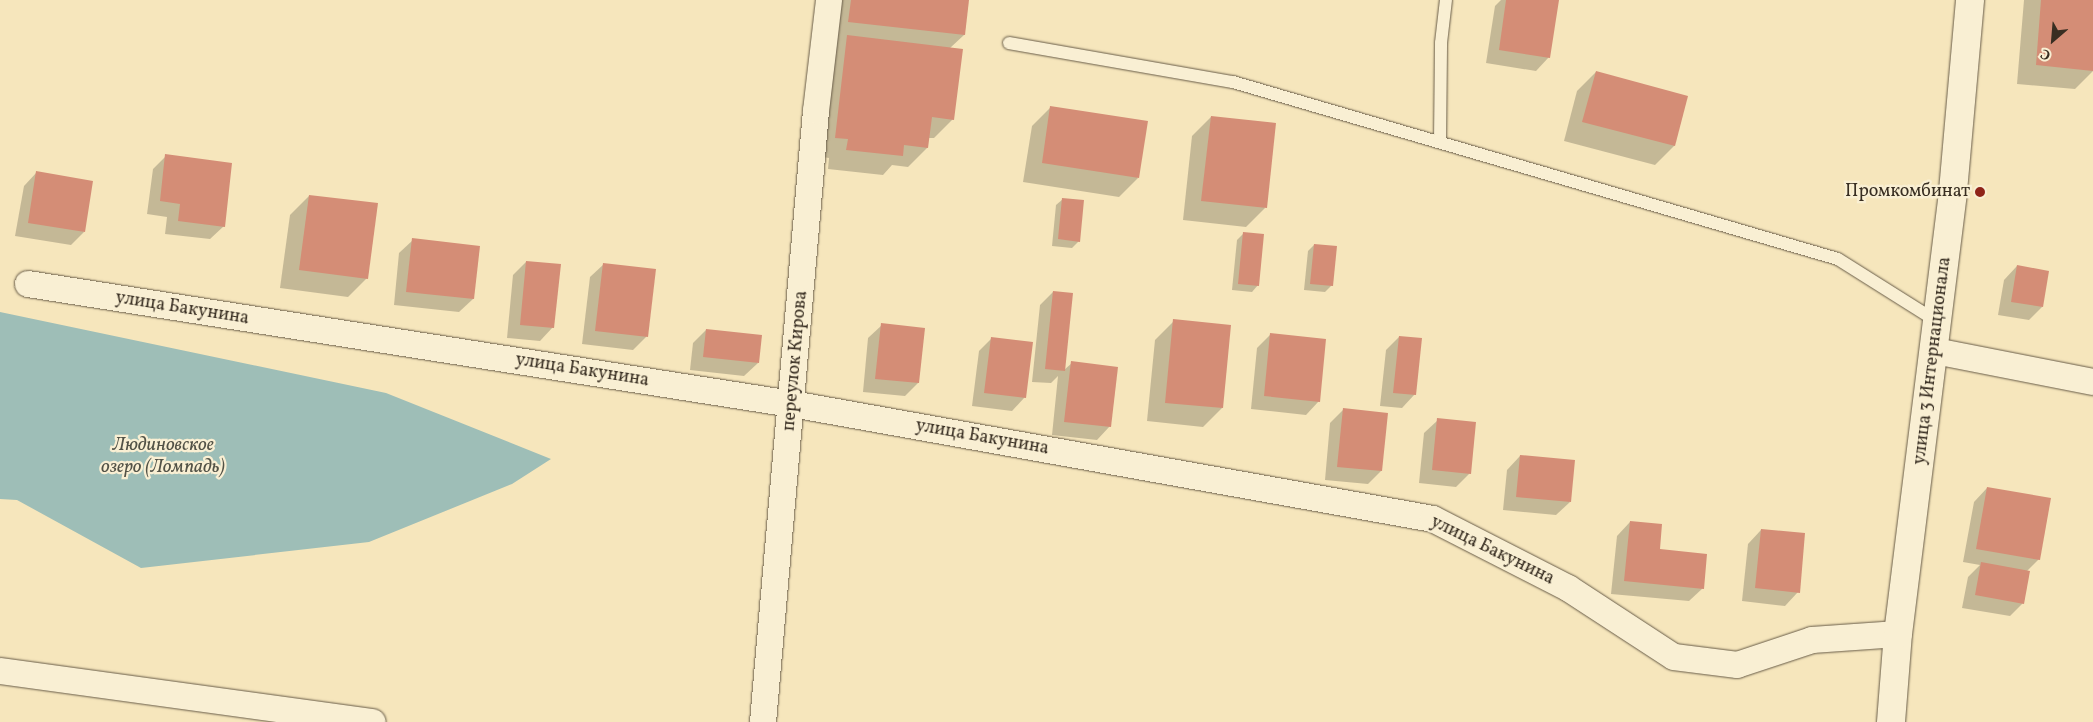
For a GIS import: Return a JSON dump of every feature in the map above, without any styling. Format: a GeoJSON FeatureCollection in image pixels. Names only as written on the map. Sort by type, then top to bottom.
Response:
{"type":"FeatureCollection","features":[{"type":"Feature","properties":{"kind":"street","name":"переулок Кирова"},"geometry":{"type":"LineString","coordinates":[[763,722],[816,111],[829,0]]}},
{"type":"Feature","properties":{"kind":"street","name":"улица 3 Интернационала"},"geometry":{"type":"LineString","coordinates":[[1891,722],[1898,634],[1935,351],[1970,0]]}},
{"type":"Feature","properties":{"kind":"street","name":"улица Бакунина"},"geometry":{"type":"LineString","coordinates":[[28,284],[792,404],[1433,519],[1568,588],[1674,657],[1737,665],[1812,640],[1898,634]]}},
{"type":"Feature","properties":{"kind":"street"},"geometry":{"type":"LineString","coordinates":[[1935,351],[2093,382]]}},
{"type":"Feature","properties":{"kind":"street"},"geometry":{"type":"LineString","coordinates":[[0,671],[373,722]]}},
{"type":"Feature","properties":{"kind":"lane"},"geometry":{"type":"LineString","coordinates":[[1440,142],[1441,43],[1446,0]]}},
{"type":"Feature","properties":{"kind":"lane"},"geometry":{"type":"LineString","coordinates":[[1009,43],[1233,82],[1838,259],[1938,322]]}},
{"type":"Feature","properties":{"kind":"water","name":"Людиновское озеро (Ломпадь)"},"geometry":{"type":"Polygon","coordinates":[[[0,312],[386,393],[551,459],[512,484],[369,542],[141,568],[17,500],[0,499],[0,312]]]}},
{"type":"Feature","properties":{"kind":"building"},"geometry":{"type":"Polygon","coordinates":[[[851,0],[969,0],[965,35],[848,22],[851,0]]]}},
{"type":"Feature","properties":{"kind":"building"},"geometry":{"type":"Polygon","coordinates":[[[1506,0],[1559,0],[1550,58],[1499,50],[1506,0]]]}},
{"type":"Feature","properties":{"kind":"building"},"geometry":{"type":"Polygon","coordinates":[[[2041,0],[2093,0],[2093,71],[2036,65],[2041,0]]]}},
{"type":"Feature","properties":{"kind":"building"},"geometry":{"type":"Polygon","coordinates":[[[847,35],[963,49],[954,120],[932,117],[928,148],[904,145],[903,156],[846,150],[848,139],[835,138],[847,35]]]}},
{"type":"Feature","properties":{"kind":"building"},"geometry":{"type":"Polygon","coordinates":[[[1596,71],[1688,96],[1675,146],[1582,122],[1596,71]]]}},
{"type":"Feature","properties":{"kind":"building"},"geometry":{"type":"Polygon","coordinates":[[[1050,106],[1148,121],[1139,178],[1042,163],[1050,106]]]}},
{"type":"Feature","properties":{"kind":"building"},"geometry":{"type":"Polygon","coordinates":[[[1211,116],[1276,123],[1267,208],[1201,201],[1211,116]]]}},
{"type":"Feature","properties":{"kind":"building"},"geometry":{"type":"Polygon","coordinates":[[[165,154],[232,163],[225,227],[178,221],[180,204],[160,201],[165,154]]]}},
{"type":"Feature","properties":{"kind":"building"},"geometry":{"type":"Polygon","coordinates":[[[36,171],[93,181],[85,232],[28,223],[36,171]]]}},
{"type":"Feature","properties":{"kind":"building"},"geometry":{"type":"Polygon","coordinates":[[[309,195],[378,203],[368,279],[299,270],[309,195]]]}},
{"type":"Feature","properties":{"kind":"building"},"geometry":{"type":"Polygon","coordinates":[[[1062,198],[1084,200],[1080,242],[1058,239],[1062,198]]]}},
{"type":"Feature","properties":{"kind":"building"},"geometry":{"type":"Polygon","coordinates":[[[1243,232],[1264,234],[1259,286],[1238,284],[1243,232]]]}},
{"type":"Feature","properties":{"kind":"building"},"geometry":{"type":"Polygon","coordinates":[[[412,238],[480,246],[474,299],[406,292],[412,238]]]}},
{"type":"Feature","properties":{"kind":"building"},"geometry":{"type":"Polygon","coordinates":[[[1314,244],[1337,246],[1333,286],[1310,284],[1314,244]]]}},
{"type":"Feature","properties":{"kind":"building"},"geometry":{"type":"Polygon","coordinates":[[[526,261],[561,264],[554,328],[520,325],[526,261]]]}},
{"type":"Feature","properties":{"kind":"building"},"geometry":{"type":"Polygon","coordinates":[[[603,263],[656,269],[648,337],[595,331],[603,263]]]}},
{"type":"Feature","properties":{"kind":"building"},"geometry":{"type":"Polygon","coordinates":[[[2017,265],[2049,271],[2043,307],[2011,302],[2017,265]]]}},
{"type":"Feature","properties":{"kind":"building"},"geometry":{"type":"Polygon","coordinates":[[[1053,291],[1073,293],[1065,371],[1045,369],[1053,291]]]}},
{"type":"Feature","properties":{"kind":"building"},"geometry":{"type":"Polygon","coordinates":[[[1173,319],[1231,325],[1223,408],[1165,403],[1173,319]]]}},
{"type":"Feature","properties":{"kind":"building"},"geometry":{"type":"Polygon","coordinates":[[[881,323],[925,328],[919,383],[875,379],[881,323]]]}},
{"type":"Feature","properties":{"kind":"building"},"geometry":{"type":"Polygon","coordinates":[[[706,329],[762,335],[759,363],[703,357],[706,329]]]}},
{"type":"Feature","properties":{"kind":"building"},"geometry":{"type":"Polygon","coordinates":[[[1270,333],[1326,339],[1320,402],[1264,396],[1270,333]]]}},
{"type":"Feature","properties":{"kind":"building"},"geometry":{"type":"Polygon","coordinates":[[[1399,336],[1422,338],[1416,395],[1393,393],[1399,336]]]}},
{"type":"Feature","properties":{"kind":"building"},"geometry":{"type":"Polygon","coordinates":[[[991,337],[1033,342],[1026,398],[984,393],[991,337]]]}},
{"type":"Feature","properties":{"kind":"building"},"geometry":{"type":"Polygon","coordinates":[[[1071,361],[1118,367],[1111,427],[1064,422],[1071,361]]]}},
{"type":"Feature","properties":{"kind":"building"},"geometry":{"type":"Polygon","coordinates":[[[1343,408],[1388,413],[1382,471],[1337,467],[1343,408]]]}},
{"type":"Feature","properties":{"kind":"building"},"geometry":{"type":"Polygon","coordinates":[[[1437,418],[1476,422],[1471,474],[1432,470],[1437,418]]]}},
{"type":"Feature","properties":{"kind":"building"},"geometry":{"type":"Polygon","coordinates":[[[1520,455],[1575,460],[1571,502],[1516,497],[1520,455]]]}},
{"type":"Feature","properties":{"kind":"building"},"geometry":{"type":"Polygon","coordinates":[[[1987,487],[2051,498],[2040,560],[1976,549],[1987,487]]]}},
{"type":"Feature","properties":{"kind":"building"},"geometry":{"type":"Polygon","coordinates":[[[1630,521],[1662,524],[1660,549],[1707,554],[1704,589],[1624,581],[1630,521]]]}},
{"type":"Feature","properties":{"kind":"building"},"geometry":{"type":"Polygon","coordinates":[[[1761,529],[1805,533],[1800,593],[1755,588],[1761,529]]]}},
{"type":"Feature","properties":{"kind":"building"},"geometry":{"type":"Polygon","coordinates":[[[1981,562],[2030,571],[2024,604],[1975,595],[1981,562]]]}},
{"type":"Feature","properties":{"kind":"place","name":"Промкомбинат"},"geometry":{"type":"Point","coordinates":[1980,192]}}]}
